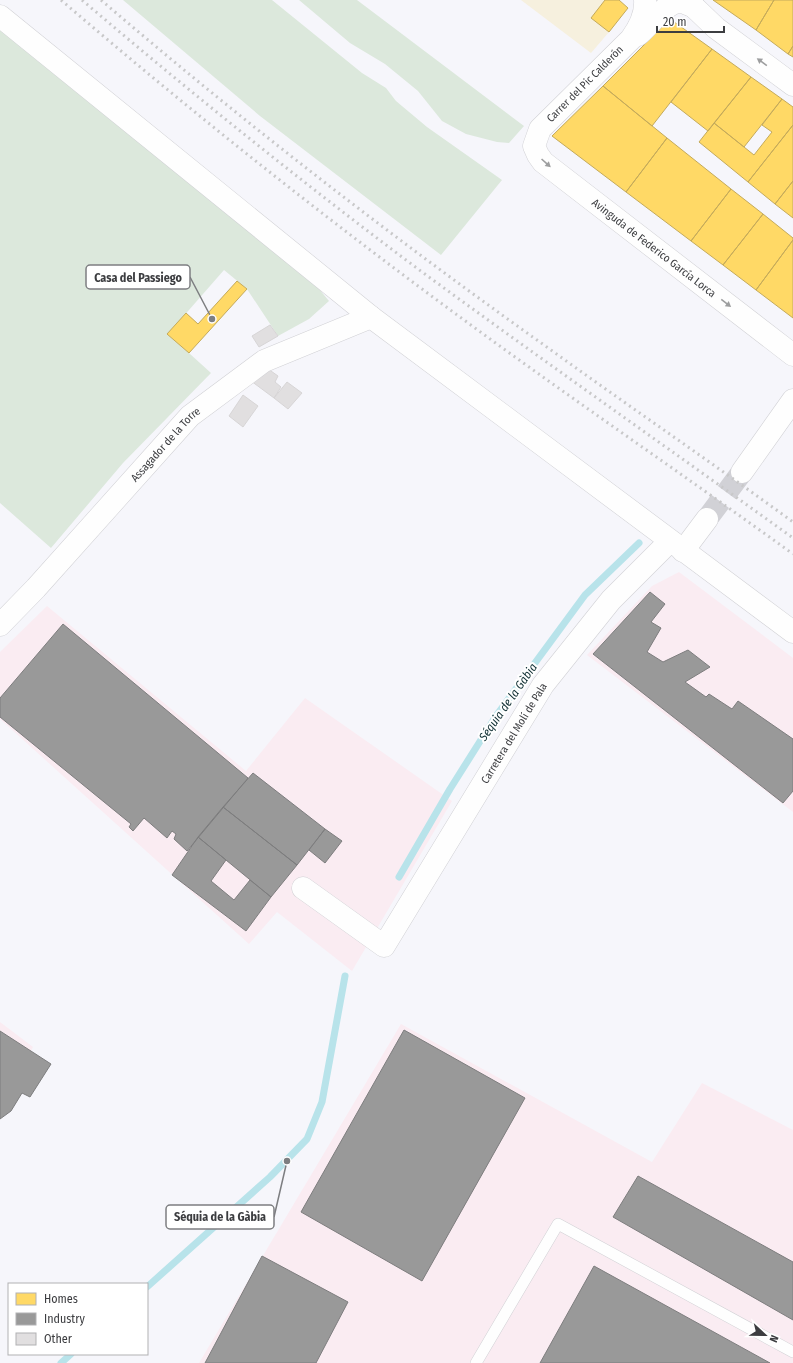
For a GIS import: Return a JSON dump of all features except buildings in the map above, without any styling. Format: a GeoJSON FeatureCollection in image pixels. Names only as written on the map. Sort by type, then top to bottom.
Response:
{"type":"FeatureCollection","features":[{"type":"Feature","properties":{"kind":"street","name":"Carrer del Pic Calderón"},"geometry":{"type":"LineString","coordinates":[[540,129],[631,39],[636,32],[644,13],[645,0]]}},
{"type":"Feature","properties":{"kind":"street","name":"Carrer del Pic Calderón"},"geometry":{"type":"LineString","coordinates":[[631,39],[640,34],[668,4],[674,1],[689,3]]}},
{"type":"Feature","properties":{"kind":"street"},"geometry":{"type":"LineString","coordinates":[[689,3],[716,28],[793,85]]}},
{"type":"Feature","properties":{"kind":"street"},"geometry":{"type":"LineString","coordinates":[[0,16],[371,317],[793,632]]}},
{"type":"Feature","properties":{"kind":"street","name":"Avinguda de Federico García Lorca"},"geometry":{"type":"LineString","coordinates":[[540,129],[534,146],[543,162],[793,355]]}},
{"type":"Feature","properties":{"kind":"street","name":"Assagador de la Torre"},"geometry":{"type":"LineString","coordinates":[[0,625],[36,588],[190,416],[264,361],[371,317]]}},
{"type":"Feature","properties":{"kind":"street"},"geometry":{"type":"LineString","coordinates":[[742,472],[793,400]]}},
{"type":"Feature","properties":{"kind":"street","name":"Carretera del Molí de Pala"},"geometry":{"type":"LineString","coordinates":[[303,888],[384,946],[543,685],[611,600],[677,546],[707,519]]}},
{"type":"Feature","properties":{"kind":"lane"},"geometry":{"type":"LineString","coordinates":[[476,1363],[558,1224],[793,1352]]}},
{"type":"Feature","properties":{"kind":"shaded area"},"geometry":{"type":"Polygon","coordinates":[[[123,0],[272,0],[362,73],[386,88],[396,101],[427,127],[502,180],[441,255],[260,116],[123,0]]]}},
{"type":"Feature","properties":{"kind":"shaded area"},"geometry":{"type":"Polygon","coordinates":[[[299,0],[357,0],[524,126],[509,143],[497,142],[466,134],[442,121],[418,91],[385,64],[350,43],[299,0]]]}},
{"type":"Feature","properties":{"kind":"shaded area"},"geometry":{"type":"Polygon","coordinates":[[[0,28],[319,289],[329,301],[309,319],[278,336],[247,289],[224,270],[168,334],[211,373],[123,463],[51,548],[0,503],[0,28]]]}},
{"type":"Feature","properties":{"kind":"shaded area"},"geometry":{"type":"Polygon","coordinates":[[[679,572],[793,658],[793,812],[587,655],[652,586],[679,572]]]}},
{"type":"Feature","properties":{"kind":"shaded area"},"geometry":{"type":"Polygon","coordinates":[[[47,606],[246,771],[305,698],[452,801],[352,971],[277,912],[249,944],[0,719],[0,652],[47,606]]]}},
{"type":"Feature","properties":{"kind":"shaded area"},"geometry":{"type":"Polygon","coordinates":[[[0,1022],[33,1047],[0,1112],[0,1022]]]}},
{"type":"Feature","properties":{"kind":"shaded area"},"geometry":{"type":"Polygon","coordinates":[[[401,1024],[652,1162],[702,1083],[793,1130],[793,1363],[199,1363],[401,1024]]]}},
{"type":"Feature","properties":{"kind":"sand"},"geometry":{"type":"Polygon","coordinates":[[[521,0],[605,0],[592,18],[609,32],[591,53],[521,0]]]}},
{"type":"Feature","properties":{"kind":"waterway","name":"Séquia de la Gàbia"},"geometry":{"type":"LineString","coordinates":[[399,877],[450,789],[496,716],[585,595],[639,543]]}},
{"type":"Feature","properties":{"kind":"waterway","name":"Séquia de la Gàbia"},"geometry":{"type":"LineString","coordinates":[[148,1286],[270,1177],[307,1139],[322,1102],[345,976]]}},
{"type":"Feature","properties":{"kind":"waterway","name":"Séquia de la Gàbia"},"geometry":{"type":"LineString","coordinates":[[61,1363],[70,1355]]}},
{"type":"Feature","properties":{"kind":"tunnel"},"geometry":{"type":"LineString","coordinates":[[707,519],[742,472]]}},
{"type":"Feature","properties":{"kind":"railway"},"geometry":{"type":"LineString","coordinates":[[61,0],[175,96],[291,189],[409,279],[529,367],[793,554]]}},
{"type":"Feature","properties":{"kind":"railway"},"geometry":{"type":"LineString","coordinates":[[82,0],[248,137],[375,237],[511,337],[793,538]]}},
{"type":"Feature","properties":{"kind":"railway"},"geometry":{"type":"LineString","coordinates":[[101,0],[263,134],[374,221],[487,304],[793,522]]}},
{"type":"Feature","properties":{"kind":"place","name":"Casa del Passiego"},"geometry":{"type":"Point","coordinates":[212,319]}},
{"type":"Feature","properties":{"kind":"place","name":"Séquia de la Gàbia"},"geometry":{"type":"Point","coordinates":[287,1161]}}]}
